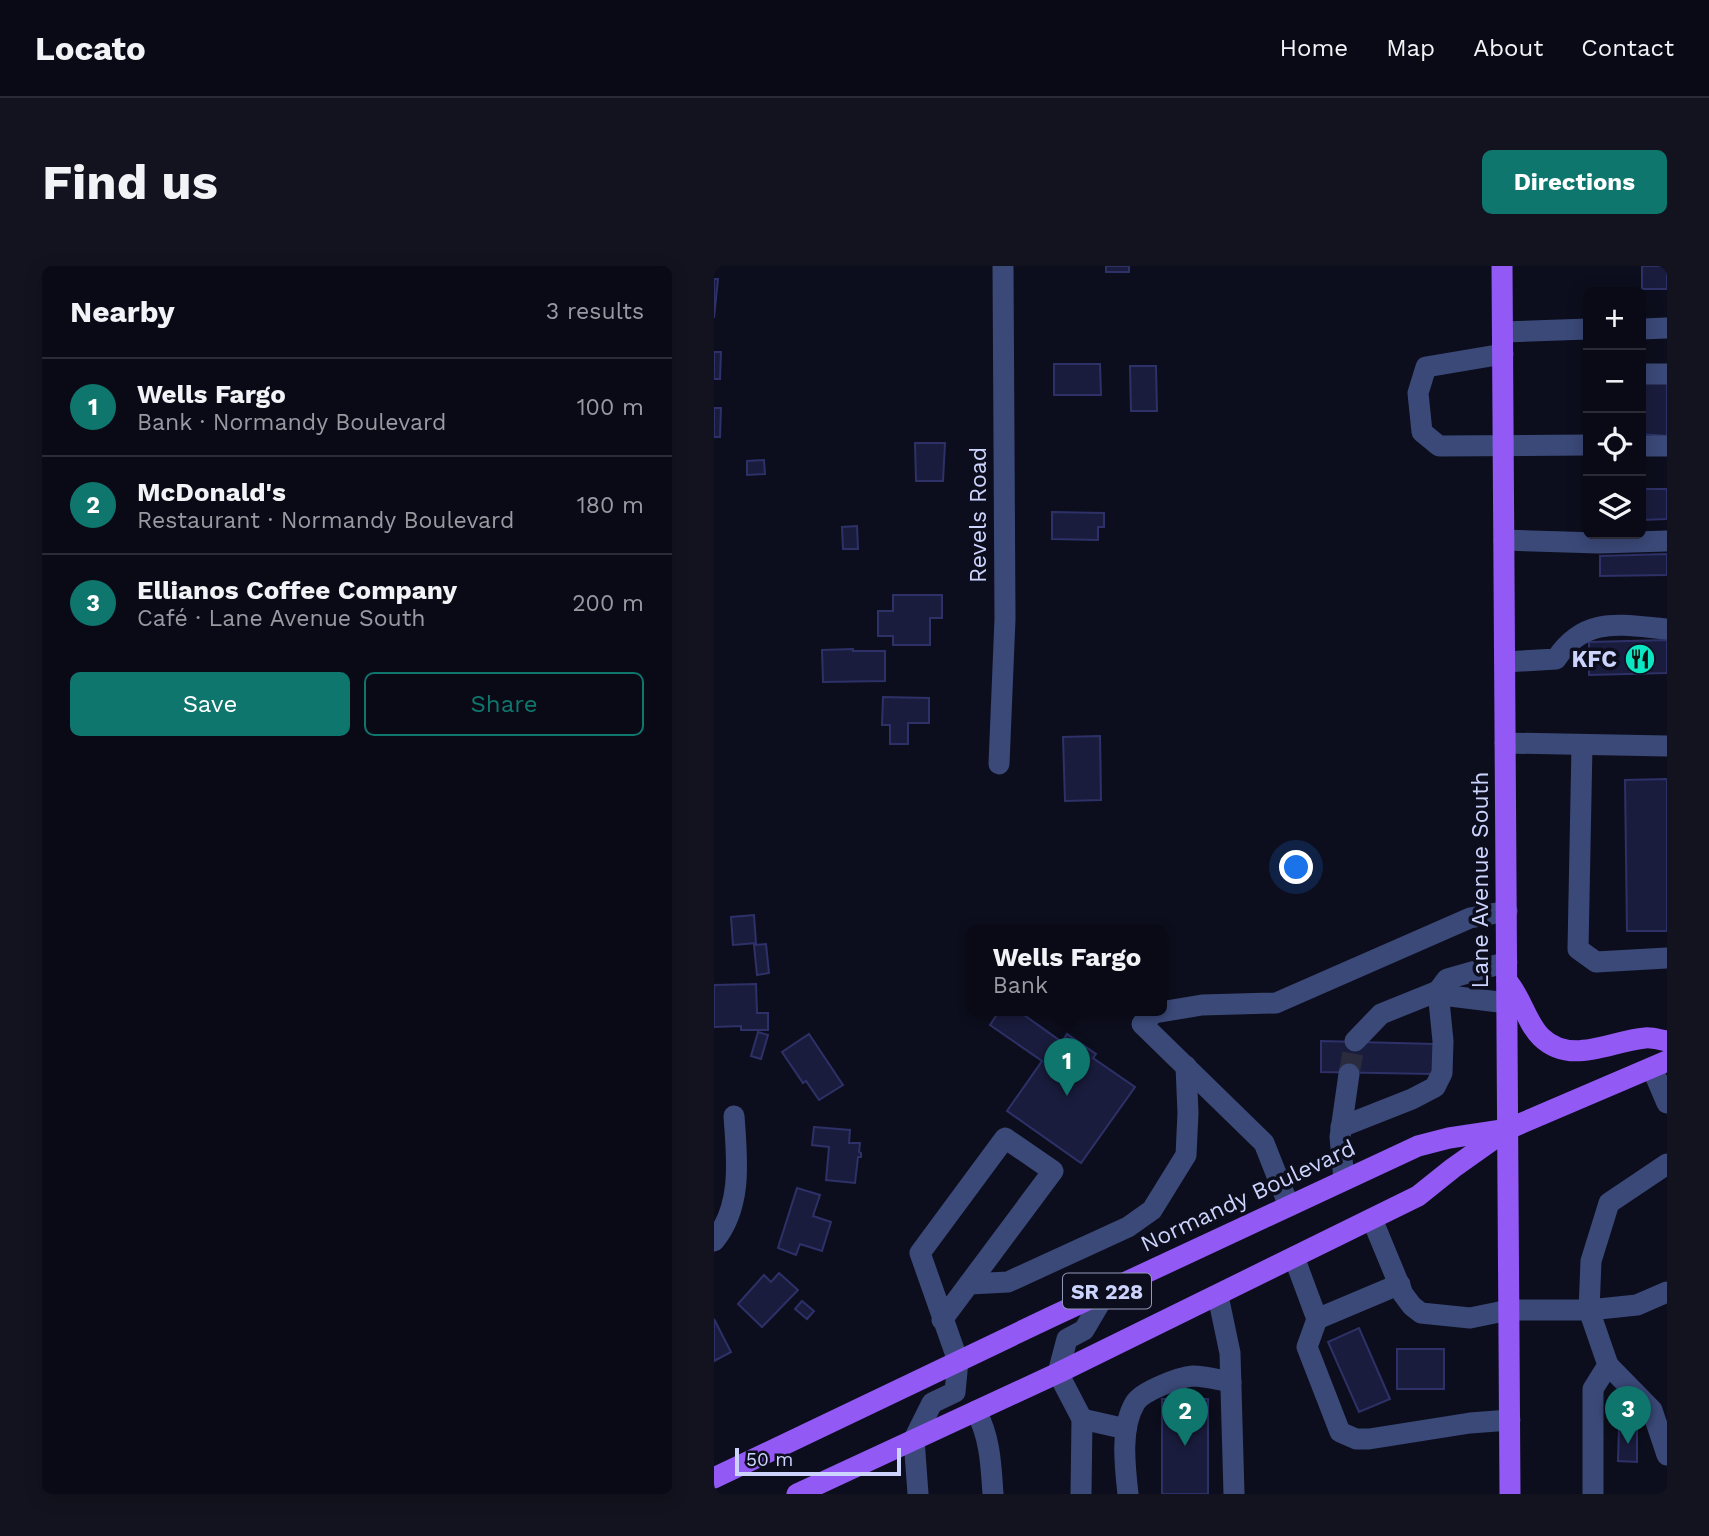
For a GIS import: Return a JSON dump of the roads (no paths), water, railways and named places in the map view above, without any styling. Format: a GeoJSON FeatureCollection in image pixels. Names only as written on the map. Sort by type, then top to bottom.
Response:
{"type":"FeatureCollection","features":[{"type":"Feature","properties":{"kind":"main road","name":"Lane Avenue South"},"geometry":{"type":"LineString","coordinates":[[1502,266],[1510,1494]]}},
{"type":"Feature","properties":{"kind":"main road"},"geometry":{"type":"LineString","coordinates":[[1507,971],[1534,1028],[1542,1038],[1560,1051],[1577,1051],[1648,1038],[1667,1041]]}},
{"type":"Feature","properties":{"kind":"main road","name":"Normandy Boulevard"},"geometry":{"type":"LineString","coordinates":[[797,1494],[831,1486],[914,1439],[1218,1296],[1418,1196],[1508,1129],[1660,1064]]}},
{"type":"Feature","properties":{"kind":"main road","name":"Normandy Boulevard"},"geometry":{"type":"LineString","coordinates":[[714,1478],[1418,1146],[1449,1138],[1508,1129]]}},
{"type":"Feature","properties":{"kind":"street","name":"Revels Road"},"geometry":{"type":"LineString","coordinates":[[999,764],[1005,619],[1003,266]]}},
{"type":"Feature","properties":{"kind":"street"},"geometry":{"type":"LineString","coordinates":[[1646,329],[1667,328]]}},
{"type":"Feature","properties":{"kind":"street"},"geometry":{"type":"LineString","coordinates":[[1503,332],[1583,329]]}},
{"type":"Feature","properties":{"kind":"street"},"geometry":{"type":"LineString","coordinates":[[1503,354],[1426,367],[1418,393],[1422,432],[1439,446],[1503,445],[1583,438]]}},
{"type":"Feature","properties":{"kind":"street"},"geometry":{"type":"LineString","coordinates":[[1646,374],[1667,374]]}},
{"type":"Feature","properties":{"kind":"street"},"geometry":{"type":"LineString","coordinates":[[1646,446],[1667,446]]}},
{"type":"Feature","properties":{"kind":"street"},"geometry":{"type":"LineString","coordinates":[[1504,540],[1599,543],[1667,541]]}},
{"type":"Feature","properties":{"kind":"street"},"geometry":{"type":"LineString","coordinates":[[1505,662],[1556,659],[1567,643],[1593,627],[1667,629]]}},
{"type":"Feature","properties":{"kind":"street"},"geometry":{"type":"LineString","coordinates":[[1505,743],[1667,746]]}},
{"type":"Feature","properties":{"kind":"street"},"geometry":{"type":"LineString","coordinates":[[1582,745],[1578,949],[1596,962],[1667,958]]}},
{"type":"Feature","properties":{"kind":"street"},"geometry":{"type":"LineString","coordinates":[[1167,1011],[1202,1005],[1276,1003],[1470,918],[1507,911]]}},
{"type":"Feature","properties":{"kind":"street"},"geometry":{"type":"LineString","coordinates":[[1355,1041],[1381,1014],[1438,991],[1447,979],[1507,971]]}},
{"type":"Feature","properties":{"kind":"street"},"geometry":{"type":"LineString","coordinates":[[1438,991],[1450,996],[1507,1003]]}},
{"type":"Feature","properties":{"kind":"street"},"geometry":{"type":"LineString","coordinates":[[1341,1127],[1435,1087],[1442,1073],[1443,1041],[1438,991]]}},
{"type":"Feature","properties":{"kind":"street"},"geometry":{"type":"LineString","coordinates":[[1151,1016],[1142,1024],[1264,1143],[1289,1206]]}},
{"type":"Feature","properties":{"kind":"street"},"geometry":{"type":"LineString","coordinates":[[1660,1064],[1667,1103]]}},
{"type":"Feature","properties":{"kind":"street"},"geometry":{"type":"LineString","coordinates":[[969,1284],[1008,1282],[1128,1227],[1152,1210],[1186,1155],[1186,1066]]}},
{"type":"Feature","properties":{"kind":"street"},"geometry":{"type":"LineString","coordinates":[[1344,1180],[1340,1148],[1349,1074]]}},
{"type":"Feature","properties":{"kind":"street"},"geometry":{"type":"LineString","coordinates":[[714,1241],[732,1210],[738,1164],[734,1116]]}},
{"type":"Feature","properties":{"kind":"street"},"geometry":{"type":"LineString","coordinates":[[918,1494],[914,1439],[932,1403],[955,1392],[958,1362],[942,1320],[920,1253],[1005,1138],[1053,1171],[942,1320]]}},
{"type":"Feature","properties":{"kind":"street"},"geometry":{"type":"LineString","coordinates":[[1665,1443],[1652,1410],[1608,1365],[1589,1310],[1591,1261],[1609,1203],[1667,1164]]}},
{"type":"Feature","properties":{"kind":"street"},"geometry":{"type":"LineString","coordinates":[[1372,1219],[1403,1294],[1421,1313],[1471,1318],[1509,1310],[1589,1310],[1637,1305],[1667,1292]]}},
{"type":"Feature","properties":{"kind":"street"},"geometry":{"type":"LineString","coordinates":[[1294,1257],[1317,1319],[1307,1348],[1340,1432],[1356,1439],[1368,1439],[1470,1423],[1510,1420]]}},
{"type":"Feature","properties":{"kind":"street"},"geometry":{"type":"LineString","coordinates":[[1317,1319],[1400,1284]]}},
{"type":"Feature","properties":{"kind":"street"},"geometry":{"type":"LineString","coordinates":[[1082,1494],[1082,1419],[1058,1373],[1067,1339],[1084,1330],[1107,1291]]}},
{"type":"Feature","properties":{"kind":"street"},"geometry":{"type":"LineString","coordinates":[[1218,1296],[1230,1353],[1234,1494]]}},
{"type":"Feature","properties":{"kind":"street"},"geometry":{"type":"LineString","coordinates":[[1593,1494],[1593,1389],[1608,1365]]}},
{"type":"Feature","properties":{"kind":"street"},"geometry":{"type":"LineString","coordinates":[[1128,1494],[1126,1429],[1136,1401],[1183,1377],[1196,1376],[1231,1382]]}},
{"type":"Feature","properties":{"kind":"street"},"geometry":{"type":"LineString","coordinates":[[976,1410],[986,1428],[993,1494]]}},
{"type":"Feature","properties":{"kind":"street"},"geometry":{"type":"LineString","coordinates":[[1082,1419],[1126,1429]]}},
{"type":"Feature","properties":{"kind":"tunnel"},"geometry":{"type":"LineString","coordinates":[[1349,1074],[1355,1041]]}},
{"type":"Feature","properties":{"kind":"place","name":"KFC"},"geometry":{"type":"Point","coordinates":[1640,659]}},
{"type":"Feature","properties":{"kind":"place","name":"Wells Fargo"},"geometry":{"type":"Point","coordinates":[1067,1096]}},
{"type":"Feature","properties":{"kind":"place","name":"Ellianos Coffee Company"},"geometry":{"type":"Point","coordinates":[1628,1444]}},
{"type":"Feature","properties":{"kind":"place","name":"McDonald's"},"geometry":{"type":"Point","coordinates":[1185,1446]}}]}
